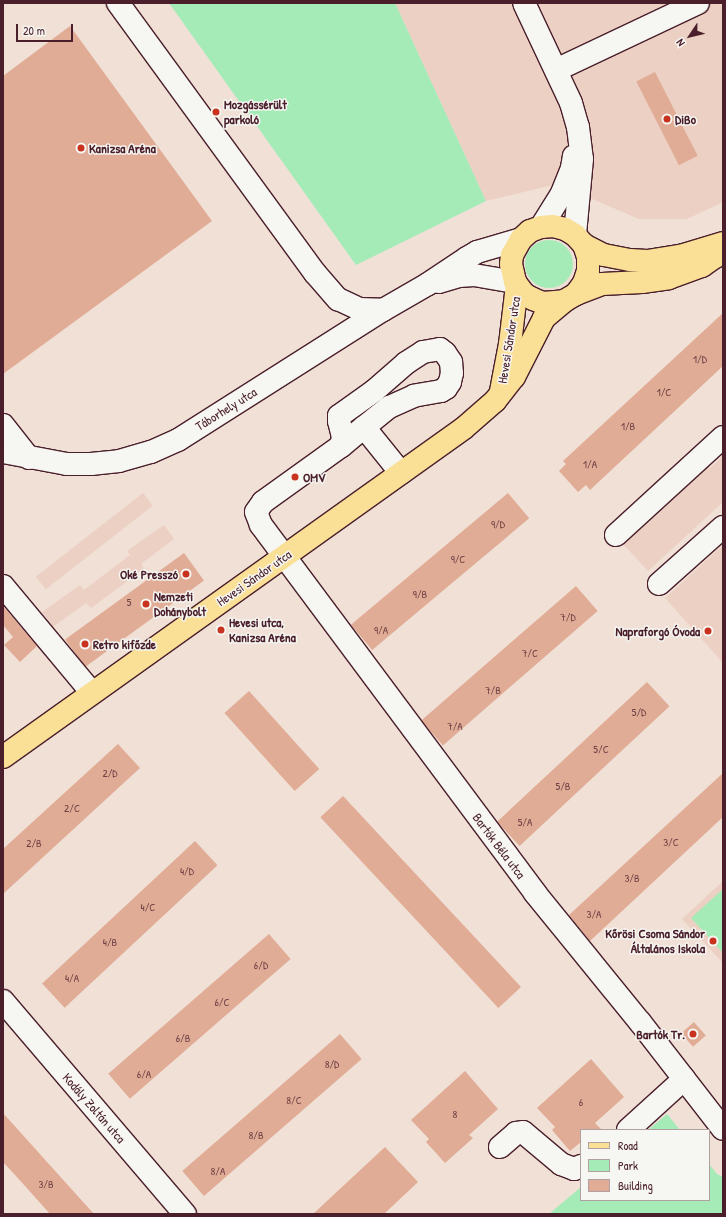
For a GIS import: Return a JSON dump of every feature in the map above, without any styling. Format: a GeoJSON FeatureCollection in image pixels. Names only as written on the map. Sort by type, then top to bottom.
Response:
{"type":"FeatureCollection","features":[{"type":"Feature","properties":{"kind":"main road"},"geometry":{"type":"LineString","coordinates":[[580,240],[588,258],[588,271],[584,283],[570,297],[543,303],[529,296],[516,284],[511,264],[512,255],[520,239],[530,231],[541,227],[553,226],[565,229],[604,255],[630,260],[646,261],[680,256],[723,243]]}},
{"type":"Feature","properties":{"kind":"main road","name":"Hevesi Sándor utca"},"geometry":{"type":"LineString","coordinates":[[3,757],[464,428],[495,401],[519,369],[544,318],[570,297],[602,284],[642,282],[669,278],[702,266],[723,249]]}},
{"type":"Feature","properties":{"kind":"main road","name":"Hevesi Sándor utca"},"geometry":{"type":"LineString","coordinates":[[500,394],[510,344],[516,284]]}},
{"type":"Feature","properties":{"kind":"street"},"geometry":{"type":"LineString","coordinates":[[118,3],[314,273],[338,299],[359,309],[383,310]]}},
{"type":"Feature","properties":{"kind":"street"},"geometry":{"type":"LineString","coordinates":[[524,3],[571,103],[578,127],[582,159],[580,240]]}},
{"type":"Feature","properties":{"kind":"street"},"geometry":{"type":"LineString","coordinates":[[556,70],[698,3]]}},
{"type":"Feature","properties":{"kind":"street"},"geometry":{"type":"LineString","coordinates":[[541,227],[562,193],[572,168],[578,127]]}},
{"type":"Feature","properties":{"kind":"street","name":"Táborhely utca"},"geometry":{"type":"LineString","coordinates":[[3,452],[68,464],[91,464],[119,461],[151,452],[178,440],[477,252],[520,239]]}},
{"type":"Feature","properties":{"kind":"street","name":"Táborhely utca"},"geometry":{"type":"LineString","coordinates":[[428,284],[459,276],[474,275],[516,284]]}},
{"type":"Feature","properties":{"kind":"street"},"geometry":{"type":"LineString","coordinates":[[440,349],[445,353],[451,362],[452,373],[450,382],[446,388],[441,391],[414,396],[389,407],[340,446],[343,437],[339,416],[374,391],[406,363],[423,352],[440,349]]}},
{"type":"Feature","properties":{"kind":"street"},"geometry":{"type":"LineString","coordinates":[[3,425],[29,458]]}},
{"type":"Feature","properties":{"kind":"street"},"geometry":{"type":"LineString","coordinates":[[364,427],[401,473]]}},
{"type":"Feature","properties":{"kind":"street"},"geometry":{"type":"LineString","coordinates":[[616,535],[723,437]]}},
{"type":"Feature","properties":{"kind":"street","name":"Bartók Béla utca"},"geometry":{"type":"LineString","coordinates":[[340,446],[263,502],[256,512],[261,525],[535,893],[640,1022],[723,1129]]}},
{"type":"Feature","properties":{"kind":"street"},"geometry":{"type":"LineString","coordinates":[[660,584],[723,527]]}},
{"type":"Feature","properties":{"kind":"street"},"geometry":{"type":"LineString","coordinates":[[3,586],[92,693]]}},
{"type":"Feature","properties":{"kind":"street","name":"Kodály Zoltán utca"},"geometry":{"type":"LineString","coordinates":[[3,1001],[185,1214]]}},
{"type":"Feature","properties":{"kind":"street"},"geometry":{"type":"LineString","coordinates":[[629,1129],[684,1079]]}},
{"type":"Feature","properties":{"kind":"street"},"geometry":{"type":"LineString","coordinates":[[500,1147],[516,1133],[523,1132],[561,1164],[574,1169],[580,1166]]}},
{"type":"Feature","properties":{"kind":"shaded area"},"geometry":{"type":"Polygon","coordinates":[[[395,3],[723,3],[723,202],[687,219],[639,219],[557,184],[486,201],[395,3]]]}},
{"type":"Feature","properties":{"kind":"shaded area"},"geometry":{"type":"Polygon","coordinates":[[[723,456],[723,502],[648,571],[622,543],[707,465],[710,468],[723,456]]]}},
{"type":"Feature","properties":{"kind":"shaded area"},"geometry":{"type":"Polygon","coordinates":[[[143,493],[153,506],[46,589],[36,577],[143,493]]]}},
{"type":"Feature","properties":{"kind":"shaded area"},"geometry":{"type":"Polygon","coordinates":[[[164,525],[174,539],[141,564],[144,569],[91,608],[86,603],[53,627],[42,612],[80,585],[84,590],[130,555],[127,551],[164,525]]]}},
{"type":"Feature","properties":{"kind":"shaded area","name":"Napraforgó Óvoda"},"geometry":{"type":"Polygon","coordinates":[[[723,545],[723,663],[665,598],[723,545]]]}},
{"type":"Feature","properties":{"kind":"shaded area","name":"Kőrösi Csoma Sándor Általános Iskola"},"geometry":{"type":"Polygon","coordinates":[[[723,881],[723,963],[682,919],[723,881]]]}},
{"type":"Feature","properties":{"kind":"green space"},"geometry":{"type":"Polygon","coordinates":[[[169,3],[395,3],[486,201],[356,265],[169,3]]]}},
{"type":"Feature","properties":{"kind":"green space"},"geometry":{"type":"Polygon","coordinates":[[[544,240],[554,240],[563,244],[569,250],[572,255],[572,273],[563,284],[554,288],[544,288],[535,284],[529,278],[525,269],[525,259],[529,250],[535,244],[544,240]]]}},
{"type":"Feature","properties":{"kind":"green space","name":"Kőrösi Csoma Sándor Általános Iskola"},"geometry":{"type":"Polygon","coordinates":[[[723,889],[723,953],[691,918],[723,889]]]}},
{"type":"Feature","properties":{"kind":"green space"},"geometry":{"type":"Polygon","coordinates":[[[667,1114],[679,1129],[649,1129],[667,1114]]]}},
{"type":"Feature","properties":{"kind":"green space"},"geometry":{"type":"Polygon","coordinates":[[[710,1165],[717,1174],[723,1177],[723,1214],[549,1214],[580,1188],[580,1201],[710,1201],[710,1165]]]}},
{"type":"Feature","properties":{"kind":"building","name":"Kanizsa Aréna"},"geometry":{"type":"Polygon","coordinates":[[[70,26],[212,221],[3,374],[3,76],[70,26]]]}},
{"type":"Feature","properties":{"kind":"building","name":"DiBo"},"geometry":{"type":"Polygon","coordinates":[[[655,72],[698,156],[679,165],[636,82],[655,72]]]}},
{"type":"Feature","properties":{"kind":"building"},"geometry":{"type":"Polygon","coordinates":[[[723,313],[723,366],[590,490],[586,485],[578,492],[559,471],[566,464],[563,461],[723,313]]]}},
{"type":"Feature","properties":{"kind":"building"},"geometry":{"type":"Polygon","coordinates":[[[508,493],[529,518],[372,650],[351,625],[508,493]]]}},
{"type":"Feature","properties":{"kind":"building"},"geometry":{"type":"Polygon","coordinates":[[[184,553],[204,581],[85,667],[65,639],[184,553]]]}},
{"type":"Feature","properties":{"kind":"building"},"geometry":{"type":"Polygon","coordinates":[[[576,586],[598,611],[443,745],[421,720],[576,586]]]}},
{"type":"Feature","properties":{"kind":"building"},"geometry":{"type":"Polygon","coordinates":[[[3,606],[37,646],[20,662],[4,645],[13,637],[3,625],[3,606]]]}},
{"type":"Feature","properties":{"kind":"building"},"geometry":{"type":"Polygon","coordinates":[[[647,682],[670,706],[520,846],[497,822],[647,682]]]}},
{"type":"Feature","properties":{"kind":"building"},"geometry":{"type":"Polygon","coordinates":[[[249,691],[319,769],[295,791],[224,713],[249,691]]]}},
{"type":"Feature","properties":{"kind":"building"},"geometry":{"type":"Polygon","coordinates":[[[118,744],[140,768],[3,894],[3,849],[118,744]]]}},
{"type":"Feature","properties":{"kind":"building"},"geometry":{"type":"Polygon","coordinates":[[[723,773],[723,817],[590,941],[569,915],[723,773]]]}},
{"type":"Feature","properties":{"kind":"building"},"geometry":{"type":"Polygon","coordinates":[[[343,796],[521,987],[498,1008],[320,817],[343,796]]]}},
{"type":"Feature","properties":{"kind":"building"},"geometry":{"type":"Polygon","coordinates":[[[195,841],[218,865],[65,1008],[42,984],[195,841]]]}},
{"type":"Feature","properties":{"kind":"building"},"geometry":{"type":"Polygon","coordinates":[[[269,934],[291,959],[130,1099],[108,1074],[269,934]]]}},
{"type":"Feature","properties":{"kind":"building","name":"Bartók Tr."},"geometry":{"type":"Polygon","coordinates":[[[694,1022],[706,1036],[693,1047],[681,1033],[694,1022]]]}},
{"type":"Feature","properties":{"kind":"building"},"geometry":{"type":"Polygon","coordinates":[[[340,1034],[362,1059],[204,1196],[182,1171],[340,1034]]]}},
{"type":"Feature","properties":{"kind":"building"},"geometry":{"type":"Polygon","coordinates":[[[591,1059],[624,1097],[595,1123],[601,1129],[580,1129],[580,1143],[570,1151],[552,1130],[555,1127],[537,1108],[591,1059]]]}},
{"type":"Feature","properties":{"kind":"building"},"geometry":{"type":"Polygon","coordinates":[[[465,1071],[498,1109],[469,1135],[473,1138],[445,1163],[426,1142],[429,1139],[411,1120],[465,1071]]]}},
{"type":"Feature","properties":{"kind":"building"},"geometry":{"type":"Polygon","coordinates":[[[3,1113],[94,1214],[50,1214],[3,1162],[3,1113]]]}},
{"type":"Feature","properties":{"kind":"building"},"geometry":{"type":"Polygon","coordinates":[[[385,1147],[418,1182],[384,1214],[313,1214],[385,1147]]]}},
{"type":"Feature","properties":{"kind":"place","name":"Mozgássérült parkoló"},"geometry":{"type":"Point","coordinates":[216,112]}},
{"type":"Feature","properties":{"kind":"place","name":"DiBo"},"geometry":{"type":"Point","coordinates":[667,119]}},
{"type":"Feature","properties":{"kind":"place","name":"Kanizsa Aréna"},"geometry":{"type":"Point","coordinates":[81,148]}},
{"type":"Feature","properties":{"kind":"place","name":"OMV"},"geometry":{"type":"Point","coordinates":[295,477]}},
{"type":"Feature","properties":{"kind":"place","name":"Oké Presszó"},"geometry":{"type":"Point","coordinates":[186,574]}},
{"type":"Feature","properties":{"kind":"place","name":"Nemzeti Dohánybolt"},"geometry":{"type":"Point","coordinates":[146,604]}},
{"type":"Feature","properties":{"kind":"place","name":"Hevesi utca, Kanizsa Aréna"},"geometry":{"type":"Point","coordinates":[221,630]}},
{"type":"Feature","properties":{"kind":"place","name":"Napraforgó Óvoda"},"geometry":{"type":"Point","coordinates":[708,631]}},
{"type":"Feature","properties":{"kind":"place","name":"Retro kifőzde"},"geometry":{"type":"Point","coordinates":[85,644]}},
{"type":"Feature","properties":{"kind":"place","name":"Kőrösi Csoma Sándor Általános Iskola"},"geometry":{"type":"Point","coordinates":[713,941]}},
{"type":"Feature","properties":{"kind":"place","name":"Bartók Tr."},"geometry":{"type":"Point","coordinates":[693,1034]}}]}
